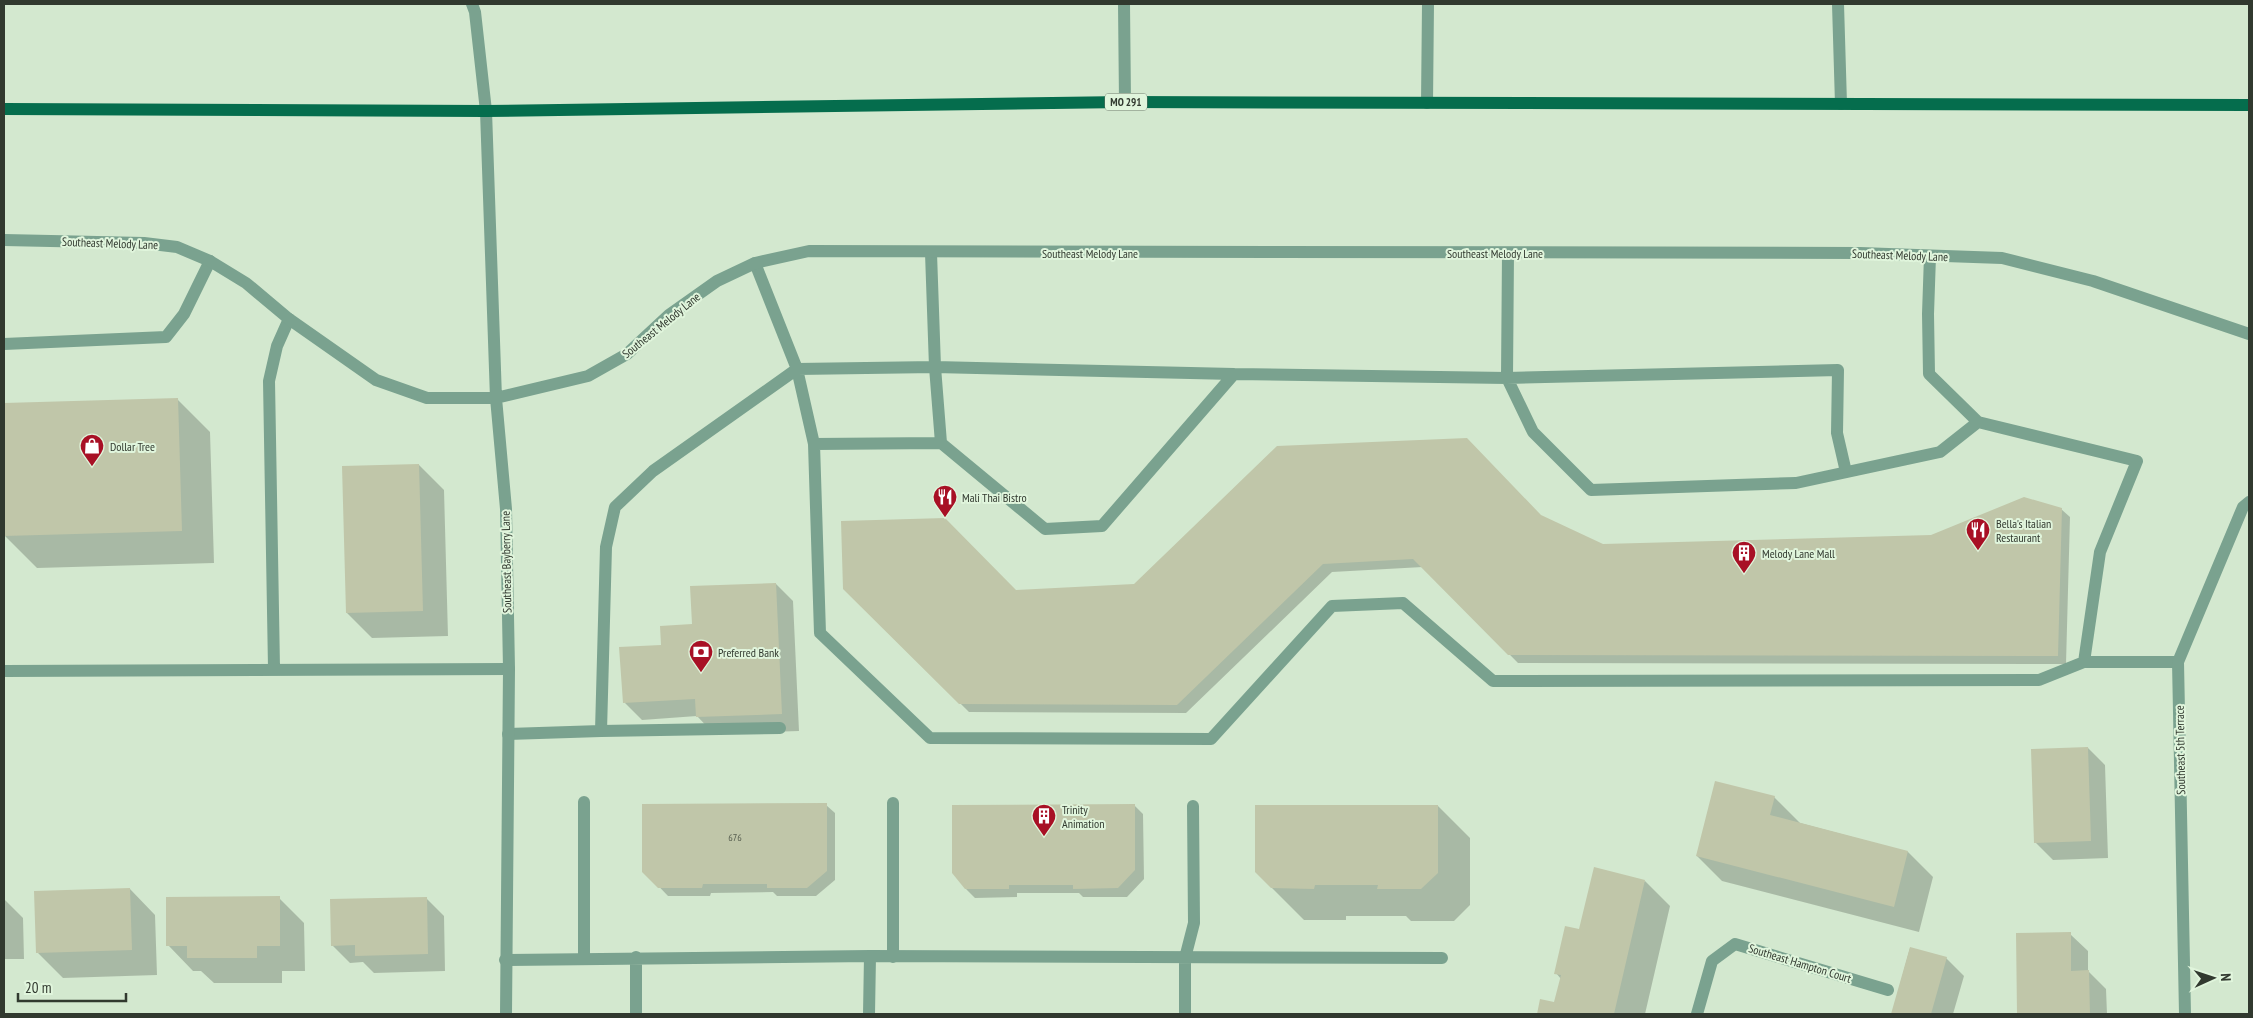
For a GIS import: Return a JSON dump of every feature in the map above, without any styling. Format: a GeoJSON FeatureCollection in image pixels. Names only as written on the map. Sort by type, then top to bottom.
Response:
{"type":"FeatureCollection","features":[{"type":"Feature","properties":{"kind":"main road","name":"MO 291"},"geometry":{"type":"LineString","coordinates":[[4,109],[486,111],[1125,102],[2249,106]]}},
{"type":"Feature","properties":{"kind":"street","name":"Southeast Bayberry Lane"},"geometry":{"type":"LineString","coordinates":[[472,4],[475,12],[486,111],[496,398],[506,509],[509,669],[506,1014]]}},
{"type":"Feature","properties":{"kind":"street"},"geometry":{"type":"LineString","coordinates":[[1124,4],[1125,102]]}},
{"type":"Feature","properties":{"kind":"street"},"geometry":{"type":"LineString","coordinates":[[1427,103],[1428,4]]}},
{"type":"Feature","properties":{"kind":"street"},"geometry":{"type":"LineString","coordinates":[[1838,4],[1841,104]]}},
{"type":"Feature","properties":{"kind":"street","name":"Southeast Melody Lane"},"geometry":{"type":"LineString","coordinates":[[4,240],[144,243],[177,247],[210,261],[246,283],[289,319],[376,380],[427,398],[496,398],[588,376],[627,354],[669,315],[716,281],[755,263],[809,251],[931,253],[1860,253],[2002,258],[2044,267],[2093,281],[2249,334]]}},
{"type":"Feature","properties":{"kind":"street"},"geometry":{"type":"LineString","coordinates":[[931,253],[935,367],[941,443]]}},
{"type":"Feature","properties":{"kind":"street"},"geometry":{"type":"LineString","coordinates":[[1508,253],[1507,378],[1533,432],[1591,490],[1796,483],[1940,452],[1978,422]]}},
{"type":"Feature","properties":{"kind":"street"},"geometry":{"type":"LineString","coordinates":[[1930,256],[1928,314],[1930,374],[1978,422],[2137,462],[2100,552],[2084,662]]}},
{"type":"Feature","properties":{"kind":"street"},"geometry":{"type":"LineString","coordinates":[[4,344],[166,337],[184,314],[210,261]]}},
{"type":"Feature","properties":{"kind":"street"},"geometry":{"type":"LineString","coordinates":[[755,263],[797,369],[814,444],[820,633],[930,738],[1211,739],[1332,606],[1403,603],[1493,681],[2038,680],[2084,662],[2178,662]]}},
{"type":"Feature","properties":{"kind":"street"},"geometry":{"type":"LineString","coordinates":[[274,668],[269,380],[277,346],[289,319]]}},
{"type":"Feature","properties":{"kind":"street"},"geometry":{"type":"LineString","coordinates":[[601,731],[606,547],[616,507],[653,471],[797,369],[935,367],[1507,378],[1838,370],[1837,433],[1846,472]]}},
{"type":"Feature","properties":{"kind":"street"},"geometry":{"type":"LineString","coordinates":[[814,444],[941,443],[1045,529],[1102,526],[1234,374]]}},
{"type":"Feature","properties":{"kind":"street","name":"Southeast 5th Terrace"},"geometry":{"type":"LineString","coordinates":[[2184,1014],[2178,662],[2243,507],[2249,502]]}},
{"type":"Feature","properties":{"kind":"street"},"geometry":{"type":"LineString","coordinates":[[4,671],[274,668],[509,669]]}},
{"type":"Feature","properties":{"kind":"street"},"geometry":{"type":"LineString","coordinates":[[508,734],[780,728]]}},
{"type":"Feature","properties":{"kind":"street"},"geometry":{"type":"LineString","coordinates":[[584,802],[584,958]]}},
{"type":"Feature","properties":{"kind":"street"},"geometry":{"type":"LineString","coordinates":[[892,957],[894,803]]}},
{"type":"Feature","properties":{"kind":"street"},"geometry":{"type":"LineString","coordinates":[[1185,1014],[1184,958],[1194,922],[1193,806]]}},
{"type":"Feature","properties":{"kind":"street","name":"Southeast Hampton Court"},"geometry":{"type":"LineString","coordinates":[[1697,1014],[1712,961],[1735,944],[1888,990]]}},
{"type":"Feature","properties":{"kind":"street"},"geometry":{"type":"LineString","coordinates":[[505,960],[636,957],[870,956],[1442,958]]}},
{"type":"Feature","properties":{"kind":"street"},"geometry":{"type":"LineString","coordinates":[[869,1014],[870,956]]}},
{"type":"Feature","properties":{"kind":"street"},"geometry":{"type":"LineString","coordinates":[[636,957],[636,1014]]}},
{"type":"Feature","properties":{"kind":"building","name":"Dollar Tree"},"geometry":{"type":"Polygon","coordinates":[[[178,398],[182,531],[4,536],[4,403],[178,398]]]}},
{"type":"Feature","properties":{"kind":"building","name":"Melody Lane Mall"},"geometry":{"type":"Polygon","coordinates":[[[1467,438],[1541,515],[1603,544],[1931,535],[2024,497],[2062,508],[2058,656],[1508,655],[1413,559],[1323,564],[1177,705],[959,704],[843,589],[841,521],[945,518],[1016,590],[1134,584],[1277,446],[1467,438]]]}},
{"type":"Feature","properties":{"kind":"building"},"geometry":{"type":"Polygon","coordinates":[[[419,464],[423,611],[346,613],[342,466],[419,464]]]}},
{"type":"Feature","properties":{"kind":"building","name":"Preferred Bank"},"geometry":{"type":"Polygon","coordinates":[[[776,583],[782,714],[696,717],[695,699],[623,703],[619,647],[661,645],[660,626],[692,624],[690,586],[776,583]]]}},
{"type":"Feature","properties":{"kind":"building"},"geometry":{"type":"Polygon","coordinates":[[[2088,747],[2091,841],[2034,843],[2031,749],[2088,747]]]}},
{"type":"Feature","properties":{"kind":"building"},"geometry":{"type":"Polygon","coordinates":[[[1715,781],[1775,796],[1770,815],[1908,851],[1894,907],[1696,856],[1715,781]]]}},
{"type":"Feature","properties":{"kind":"building"},"geometry":{"type":"Polygon","coordinates":[[[827,803],[827,871],[807,888],[767,888],[767,884],[703,884],[702,888],[658,888],[642,872],[642,804],[827,803]]]}},
{"type":"Feature","properties":{"kind":"building","name":"Trinity Animation"},"geometry":{"type":"Polygon","coordinates":[[[1135,804],[1135,870],[1118,888],[1073,889],[1073,885],[1009,885],[1009,889],[965,889],[952,873],[952,805],[1135,804]]]}},
{"type":"Feature","properties":{"kind":"building"},"geometry":{"type":"Polygon","coordinates":[[[1255,805],[1438,805],[1438,873],[1421,889],[1377,889],[1378,885],[1315,885],[1314,889],[1271,888],[1255,872],[1255,805]]]}},
{"type":"Feature","properties":{"kind":"building"},"geometry":{"type":"Polygon","coordinates":[[[1594,867],[1645,880],[1614,1014],[1537,1014],[1540,999],[1554,1002],[1561,975],[1554,974],[1565,926],[1579,929],[1594,867]]]}},
{"type":"Feature","properties":{"kind":"building"},"geometry":{"type":"Polygon","coordinates":[[[130,888],[132,950],[36,953],[34,891],[130,888]]]}},
{"type":"Feature","properties":{"kind":"building"},"geometry":{"type":"Polygon","coordinates":[[[280,896],[280,946],[257,946],[257,958],[187,958],[187,946],[166,946],[166,897],[280,896]]]}},
{"type":"Feature","properties":{"kind":"building"},"geometry":{"type":"Polygon","coordinates":[[[427,897],[428,954],[355,956],[355,945],[331,946],[330,899],[427,897]]]}},
{"type":"Feature","properties":{"kind":"building"},"geometry":{"type":"Polygon","coordinates":[[[2071,932],[2071,971],[2089,970],[2090,1014],[2017,1014],[2016,933],[2071,932]]]}},
{"type":"Feature","properties":{"kind":"building"},"geometry":{"type":"Polygon","coordinates":[[[1910,947],[1947,957],[1931,1014],[1891,1014],[1910,947]]]}},
{"type":"Feature","properties":{"kind":"place","name":"Dollar Tree"},"geometry":{"type":"Point","coordinates":[92,467]}},
{"type":"Feature","properties":{"kind":"place","name":"Mali Thai Bistro"},"geometry":{"type":"Point","coordinates":[945,518]}},
{"type":"Feature","properties":{"kind":"place","name":"Bella's Italian Restaurant"},"geometry":{"type":"Point","coordinates":[1978,551]}},
{"type":"Feature","properties":{"kind":"place","name":"Melody Lane Mall"},"geometry":{"type":"Point","coordinates":[1744,574]}},
{"type":"Feature","properties":{"kind":"place","name":"Preferred Bank"},"geometry":{"type":"Point","coordinates":[701,673]}},
{"type":"Feature","properties":{"kind":"place","name":"Trinity Animation"},"geometry":{"type":"Point","coordinates":[1044,837]}}]}
